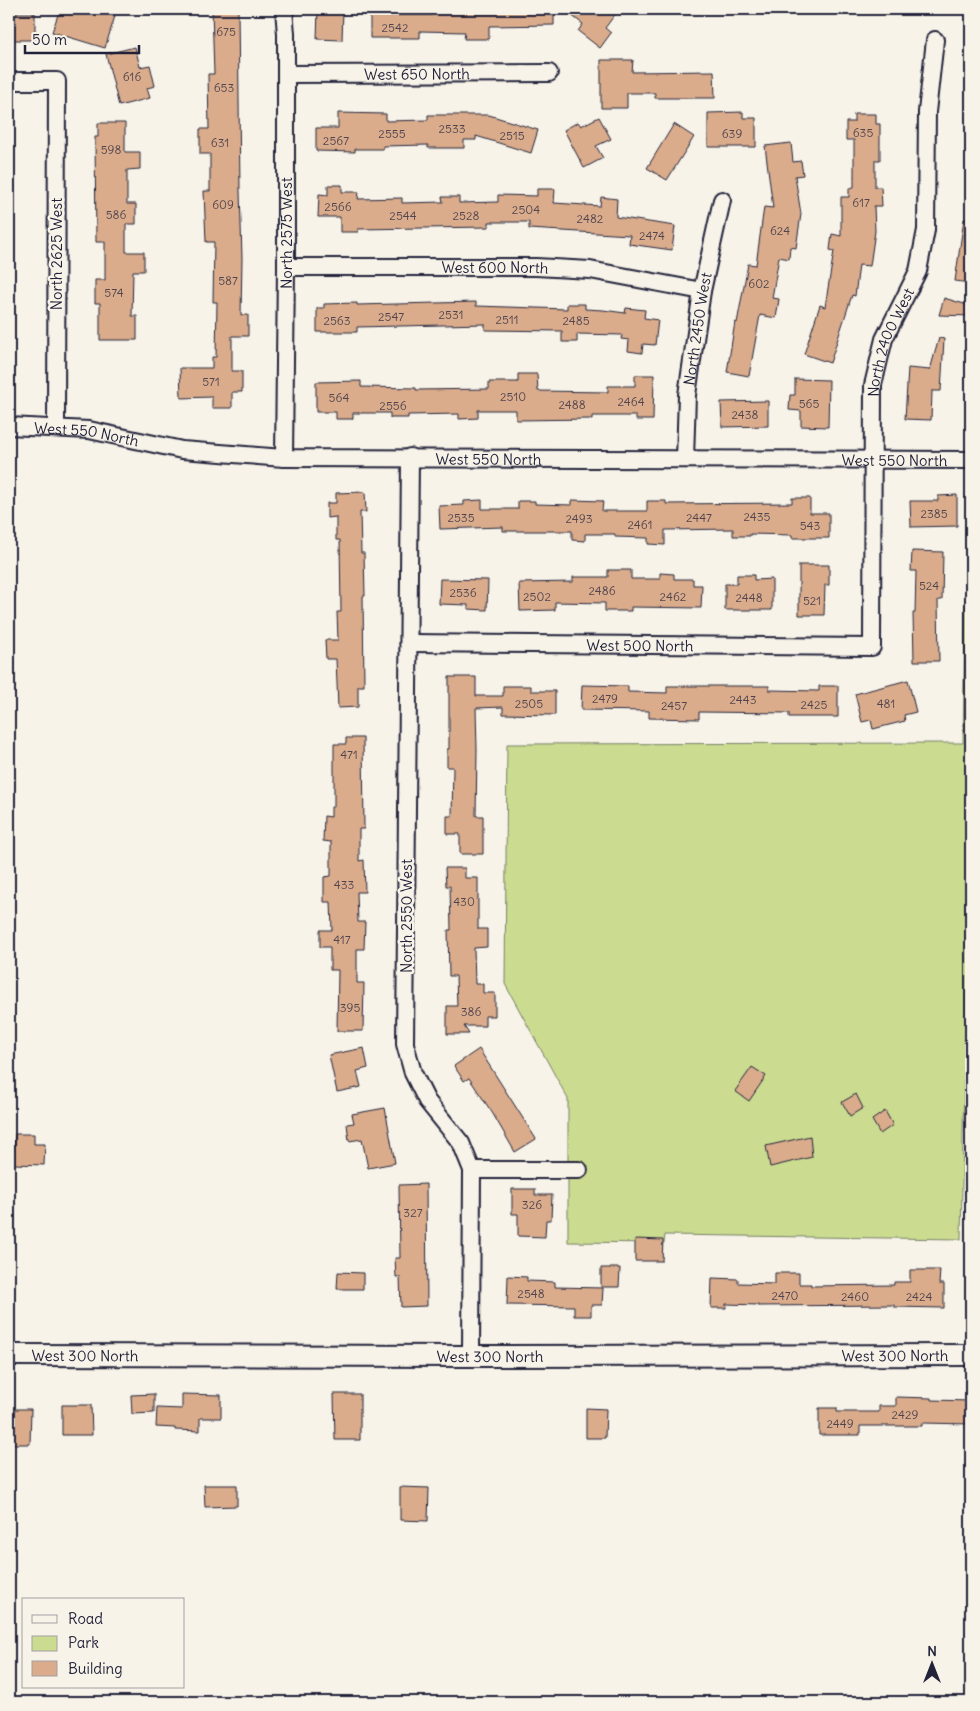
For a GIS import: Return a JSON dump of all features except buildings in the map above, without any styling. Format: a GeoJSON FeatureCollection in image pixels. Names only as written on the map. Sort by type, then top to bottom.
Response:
{"type":"FeatureCollection","features":[{"type":"Feature","properties":{"kind":"main road","name":"West 300 North"},"geometry":{"type":"LineString","coordinates":[[9,1355],[971,1355]]}},
{"type":"Feature","properties":{"kind":"street","name":"North 2575 West"},"geometry":{"type":"LineString","coordinates":[[284,9],[286,34],[284,458]]}},
{"type":"Feature","properties":{"kind":"street","name":"North 2400 West"},"geometry":{"type":"LineString","coordinates":[[872,647],[873,385],[884,339],[918,271],[926,230],[926,112],[934,40]]}},
{"type":"Feature","properties":{"kind":"street","name":"West 650 North"},"geometry":{"type":"LineString","coordinates":[[286,74],[549,73]]}},
{"type":"Feature","properties":{"kind":"street","name":"North 2625 West"},"geometry":{"type":"LineString","coordinates":[[9,81],[57,81],[56,427]]}},
{"type":"Feature","properties":{"kind":"street","name":"North 2450 West"},"geometry":{"type":"LineString","coordinates":[[685,459],[687,395],[702,291],[722,200]]}},
{"type":"Feature","properties":{"kind":"street","name":"West 600 North"},"geometry":{"type":"LineString","coordinates":[[286,267],[536,267],[590,270],[702,291]]}},
{"type":"Feature","properties":{"kind":"street","name":"West 550 North"},"geometry":{"type":"LineString","coordinates":[[9,426],[89,430],[182,450],[284,458],[971,460]]}},
{"type":"Feature","properties":{"kind":"street","name":"North 2550 West"},"geometry":{"type":"LineString","coordinates":[[410,457],[405,1044],[413,1073],[427,1101],[461,1143],[472,1170],[471,1356]]}},
{"type":"Feature","properties":{"kind":"street","name":"West 500 North"},"geometry":{"type":"LineString","coordinates":[[409,644],[872,647]]}},
{"type":"Feature","properties":{"kind":"street"},"geometry":{"type":"LineString","coordinates":[[472,1170],[579,1170]]}},
{"type":"Feature","properties":{"kind":"green space"},"geometry":{"type":"Polygon","coordinates":[[[966,562],[971,562],[971,1078],[964,1079],[961,1239],[665,1235],[664,1243],[568,1242],[568,1099],[505,984],[507,744],[963,743],[966,562]]]}}]}
